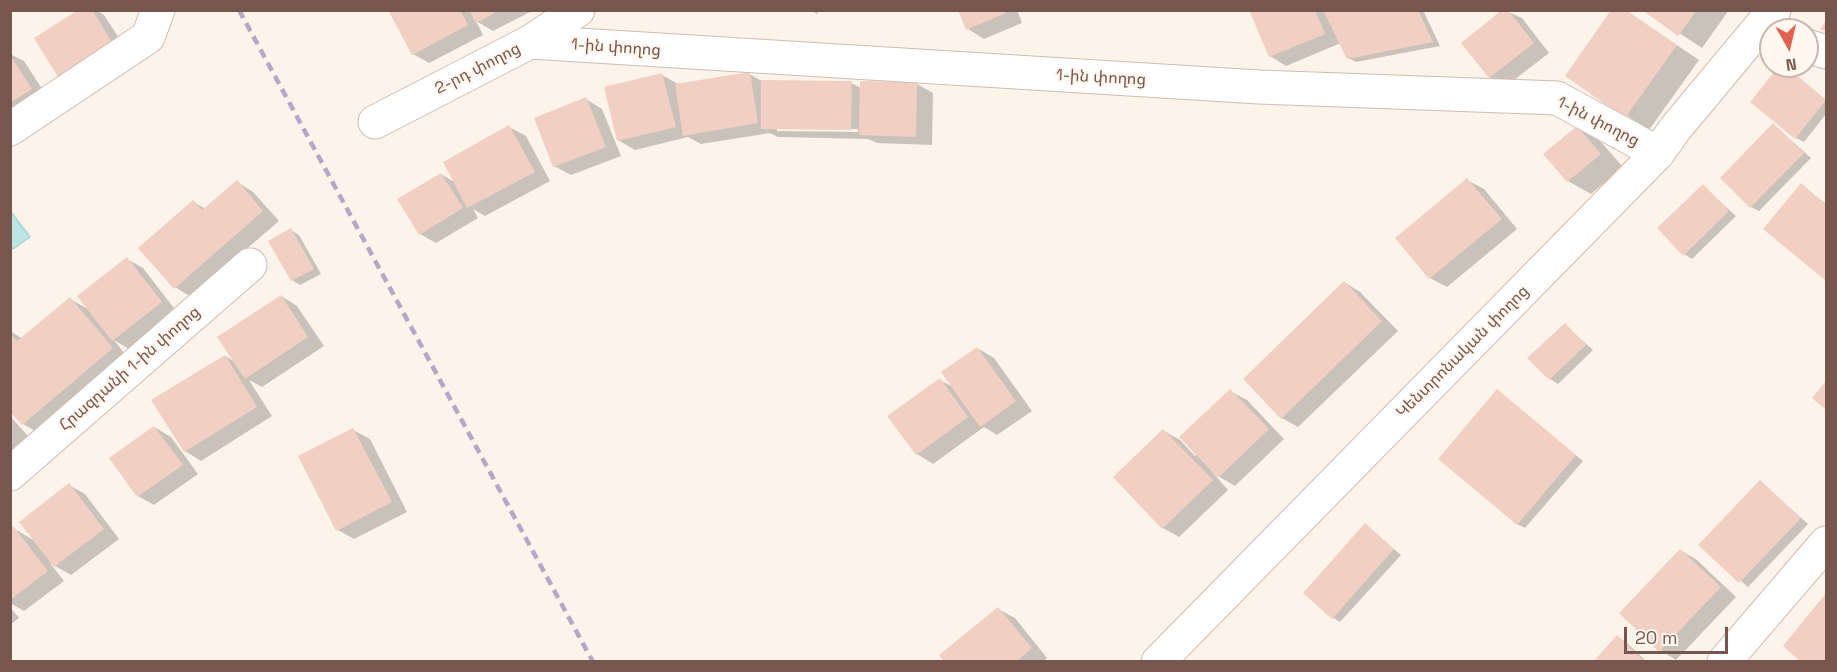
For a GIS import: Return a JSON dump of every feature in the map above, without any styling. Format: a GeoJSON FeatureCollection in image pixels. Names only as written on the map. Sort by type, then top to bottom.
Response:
{"type":"FeatureCollection","features":[{"type":"Feature","properties":{"kind":"street"},"geometry":{"type":"LineString","coordinates":[[10,129],[148,37],[158,10]]}},
{"type":"Feature","properties":{"kind":"street","name":"2-րդ փողոց"},"geometry":{"type":"LineString","coordinates":[[375,122],[530,42],[578,10]]}},
{"type":"Feature","properties":{"kind":"street","name":"Կենտրոնական փողոց"},"geometry":{"type":"LineString","coordinates":[[1158,662],[1658,153],[1675,129],[1759,36]]}},
{"type":"Feature","properties":{"kind":"street","name":"1-ին փողոց"},"geometry":{"type":"LineString","coordinates":[[530,42],[1259,87],[1557,98],[1658,153]]}},
{"type":"Feature","properties":{"kind":"street","name":"Հրազդանի 1-ին փողոց"},"geometry":{"type":"LineString","coordinates":[[10,474],[250,265]]}},
{"type":"Feature","properties":{"kind":"street"},"geometry":{"type":"LineString","coordinates":[[1724,662],[1827,543]]}},
{"type":"Feature","properties":{"kind":"water"},"geometry":{"type":"Polygon","coordinates":[[[11,212],[30,237],[13,249],[11,245],[11,212]]]}},
{"type":"Feature","properties":{"kind":"building"},"geometry":{"type":"Polygon","coordinates":[[[78,10],[92,10],[112,42],[58,77],[34,38],[78,10]]]}},
{"type":"Feature","properties":{"kind":"building"},"geometry":{"type":"Polygon","coordinates":[[[388,10],[460,10],[468,25],[412,55],[388,10]]]}},
{"type":"Feature","properties":{"kind":"building"},"geometry":{"type":"Polygon","coordinates":[[[469,10],[500,10],[476,23],[469,10]]]}},
{"type":"Feature","properties":{"kind":"building"},"geometry":{"type":"Polygon","coordinates":[[[958,10],[1005,10],[1006,13],[966,30],[958,10]]]}},
{"type":"Feature","properties":{"kind":"building"},"geometry":{"type":"Polygon","coordinates":[[[1249,10],[1315,10],[1325,34],[1269,57],[1249,10]]]}},
{"type":"Feature","properties":{"kind":"building"},"geometry":{"type":"Polygon","coordinates":[[[1323,10],[1418,10],[1433,42],[1347,59],[1323,10]]]}},
{"type":"Feature","properties":{"kind":"building"},"geometry":{"type":"Polygon","coordinates":[[[1502,10],[1508,10],[1534,43],[1489,78],[1461,43],[1502,10]]]}},
{"type":"Feature","properties":{"kind":"building"},"geometry":{"type":"Polygon","coordinates":[[[1611,10],[1626,10],[1677,45],[1625,118],[1565,76],[1611,10]]]}},
{"type":"Feature","properties":{"kind":"building"},"geometry":{"type":"Polygon","coordinates":[[[1642,10],[1697,10],[1678,36],[1642,10]]]}},
{"type":"Feature","properties":{"kind":"building"},"geometry":{"type":"Polygon","coordinates":[[[1826,20],[1826,31],[1820,30],[1826,20]]]}},
{"type":"Feature","properties":{"kind":"building"},"geometry":{"type":"Polygon","coordinates":[[[10,55],[32,89],[10,103],[10,55]]]}},
{"type":"Feature","properties":{"kind":"building"},"geometry":{"type":"Polygon","coordinates":[[[750,72],[758,123],[683,136],[675,84],[750,72]]]}},
{"type":"Feature","properties":{"kind":"building"},"geometry":{"type":"Polygon","coordinates":[[[662,73],[676,127],[617,141],[604,87],[662,73]]]}},
{"type":"Feature","properties":{"kind":"building"},"geometry":{"type":"Polygon","coordinates":[[[1769,78],[1799,78],[1826,100],[1795,139],[1750,102],[1769,78]]]}},
{"type":"Feature","properties":{"kind":"building"},"geometry":{"type":"Polygon","coordinates":[[[761,80],[852,81],[851,130],[761,129],[761,80]]]}},
{"type":"Feature","properties":{"kind":"building"},"geometry":{"type":"Polygon","coordinates":[[[860,81],[917,82],[916,137],[859,135],[860,81]]]}},
{"type":"Feature","properties":{"kind":"building"},"geometry":{"type":"Polygon","coordinates":[[[586,97],[606,147],[553,167],[534,118],[586,97]]]}},
{"type":"Feature","properties":{"kind":"building"},"geometry":{"type":"Polygon","coordinates":[[[1773,123],[1804,153],[1750,208],[1720,178],[1773,123]]]}},
{"type":"Feature","properties":{"kind":"building"},"geometry":{"type":"Polygon","coordinates":[[[509,125],[535,172],[467,208],[443,162],[509,125]]]}},
{"type":"Feature","properties":{"kind":"building"},"geometry":{"type":"Polygon","coordinates":[[[1577,126],[1601,154],[1567,182],[1543,154],[1577,126]]]}},
{"type":"Feature","properties":{"kind":"building"},"geometry":{"type":"Polygon","coordinates":[[[441,173],[463,208],[419,235],[397,199],[441,173]]]}},
{"type":"Feature","properties":{"kind":"building"},"geometry":{"type":"Polygon","coordinates":[[[1467,178],[1502,219],[1429,279],[1395,238],[1467,178]]]}},
{"type":"Feature","properties":{"kind":"building"},"geometry":{"type":"Polygon","coordinates":[[[237,180],[263,211],[174,289],[138,248],[193,200],[202,210],[237,180]]]}},
{"type":"Feature","properties":{"kind":"building"},"geometry":{"type":"Polygon","coordinates":[[[1801,183],[1826,205],[1826,281],[1763,229],[1801,183]]]}},
{"type":"Feature","properties":{"kind":"building"},"geometry":{"type":"Polygon","coordinates":[[[1703,184],[1729,211],[1683,256],[1657,228],[1703,184]]]}},
{"type":"Feature","properties":{"kind":"building"},"geometry":{"type":"Polygon","coordinates":[[[291,228],[314,269],[291,281],[268,241],[291,228]]]}},
{"type":"Feature","properties":{"kind":"building"},"geometry":{"type":"Polygon","coordinates":[[[127,257],[162,302],[112,341],[77,296],[127,257]]]}},
{"type":"Feature","properties":{"kind":"building"},"geometry":{"type":"Polygon","coordinates":[[[1344,281],[1382,321],[1281,419],[1243,379],[1344,281]]]}},
{"type":"Feature","properties":{"kind":"building"},"geometry":{"type":"Polygon","coordinates":[[[281,295],[308,337],[245,379],[217,337],[281,295]]]}},
{"type":"Feature","properties":{"kind":"building"},"geometry":{"type":"Polygon","coordinates":[[[70,297],[113,348],[22,425],[10,412],[10,333],[17,341],[70,297]]]}},
{"type":"Feature","properties":{"kind":"building"},"geometry":{"type":"Polygon","coordinates":[[[1565,323],[1586,345],[1549,380],[1527,358],[1565,323]]]}},
{"type":"Feature","properties":{"kind":"building"},"geometry":{"type":"Polygon","coordinates":[[[977,347],[1016,401],[980,427],[941,372],[977,347]]]}},
{"type":"Feature","properties":{"kind":"building"},"geometry":{"type":"Polygon","coordinates":[[[225,355],[257,407],[184,452],[151,400],[225,355]]]}},
{"type":"Feature","properties":{"kind":"building"},"geometry":{"type":"Polygon","coordinates":[[[940,378],[968,417],[916,455],[887,416],[940,378]]]}},
{"type":"Feature","properties":{"kind":"building"},"geometry":{"type":"Polygon","coordinates":[[[1826,381],[1826,410],[1812,398],[1826,381]]]}},
{"type":"Feature","properties":{"kind":"building"},"geometry":{"type":"Polygon","coordinates":[[[1230,389],[1269,429],[1218,478],[1179,437],[1230,389]]]}},
{"type":"Feature","properties":{"kind":"building"},"geometry":{"type":"Polygon","coordinates":[[[1497,389],[1576,455],[1517,525],[1438,459],[1497,389]]]}},
{"type":"Feature","properties":{"kind":"building"},"geometry":{"type":"Polygon","coordinates":[[[154,426],[183,465],[137,497],[109,458],[154,426]]]}},
{"type":"Feature","properties":{"kind":"building"},"geometry":{"type":"Polygon","coordinates":[[[353,428],[392,502],[336,531],[298,456],[353,428]]]}},
{"type":"Feature","properties":{"kind":"building"},"geometry":{"type":"Polygon","coordinates":[[[1163,429],[1213,480],[1162,529],[1113,477],[1163,429]]]}},
{"type":"Feature","properties":{"kind":"building"},"geometry":{"type":"Polygon","coordinates":[[[1760,480],[1801,518],[1739,583],[1698,545],[1760,480]]]}},
{"type":"Feature","properties":{"kind":"building"},"geometry":{"type":"Polygon","coordinates":[[[69,483],[104,529],[54,567],[19,522],[69,483]]]}},
{"type":"Feature","properties":{"kind":"building"},"geometry":{"type":"Polygon","coordinates":[[[1365,523],[1394,549],[1332,619],[1303,593],[1365,523]]]}},
{"type":"Feature","properties":{"kind":"building"},"geometry":{"type":"Polygon","coordinates":[[[13,526],[48,571],[10,600],[10,528],[13,526]]]}},
{"type":"Feature","properties":{"kind":"building"},"geometry":{"type":"Polygon","coordinates":[[[1680,549],[1721,587],[1659,652],[1619,613],[1680,549]]]}},
{"type":"Feature","properties":{"kind":"building"},"geometry":{"type":"Polygon","coordinates":[[[1826,593],[1826,662],[1801,662],[1783,646],[1826,593]]]}},
{"type":"Feature","properties":{"kind":"building"},"geometry":{"type":"Polygon","coordinates":[[[998,607],[1032,648],[1016,662],[944,662],[939,655],[998,607]]]}},
{"type":"Feature","properties":{"kind":"building"},"geometry":{"type":"Polygon","coordinates":[[[1617,635],[1645,662],[1593,662],[1617,635]]]}},
{"type":"Feature","properties":{"kind":"railway"},"geometry":{"type":"LineString","coordinates":[[239,10],[593,662]]}}]}
